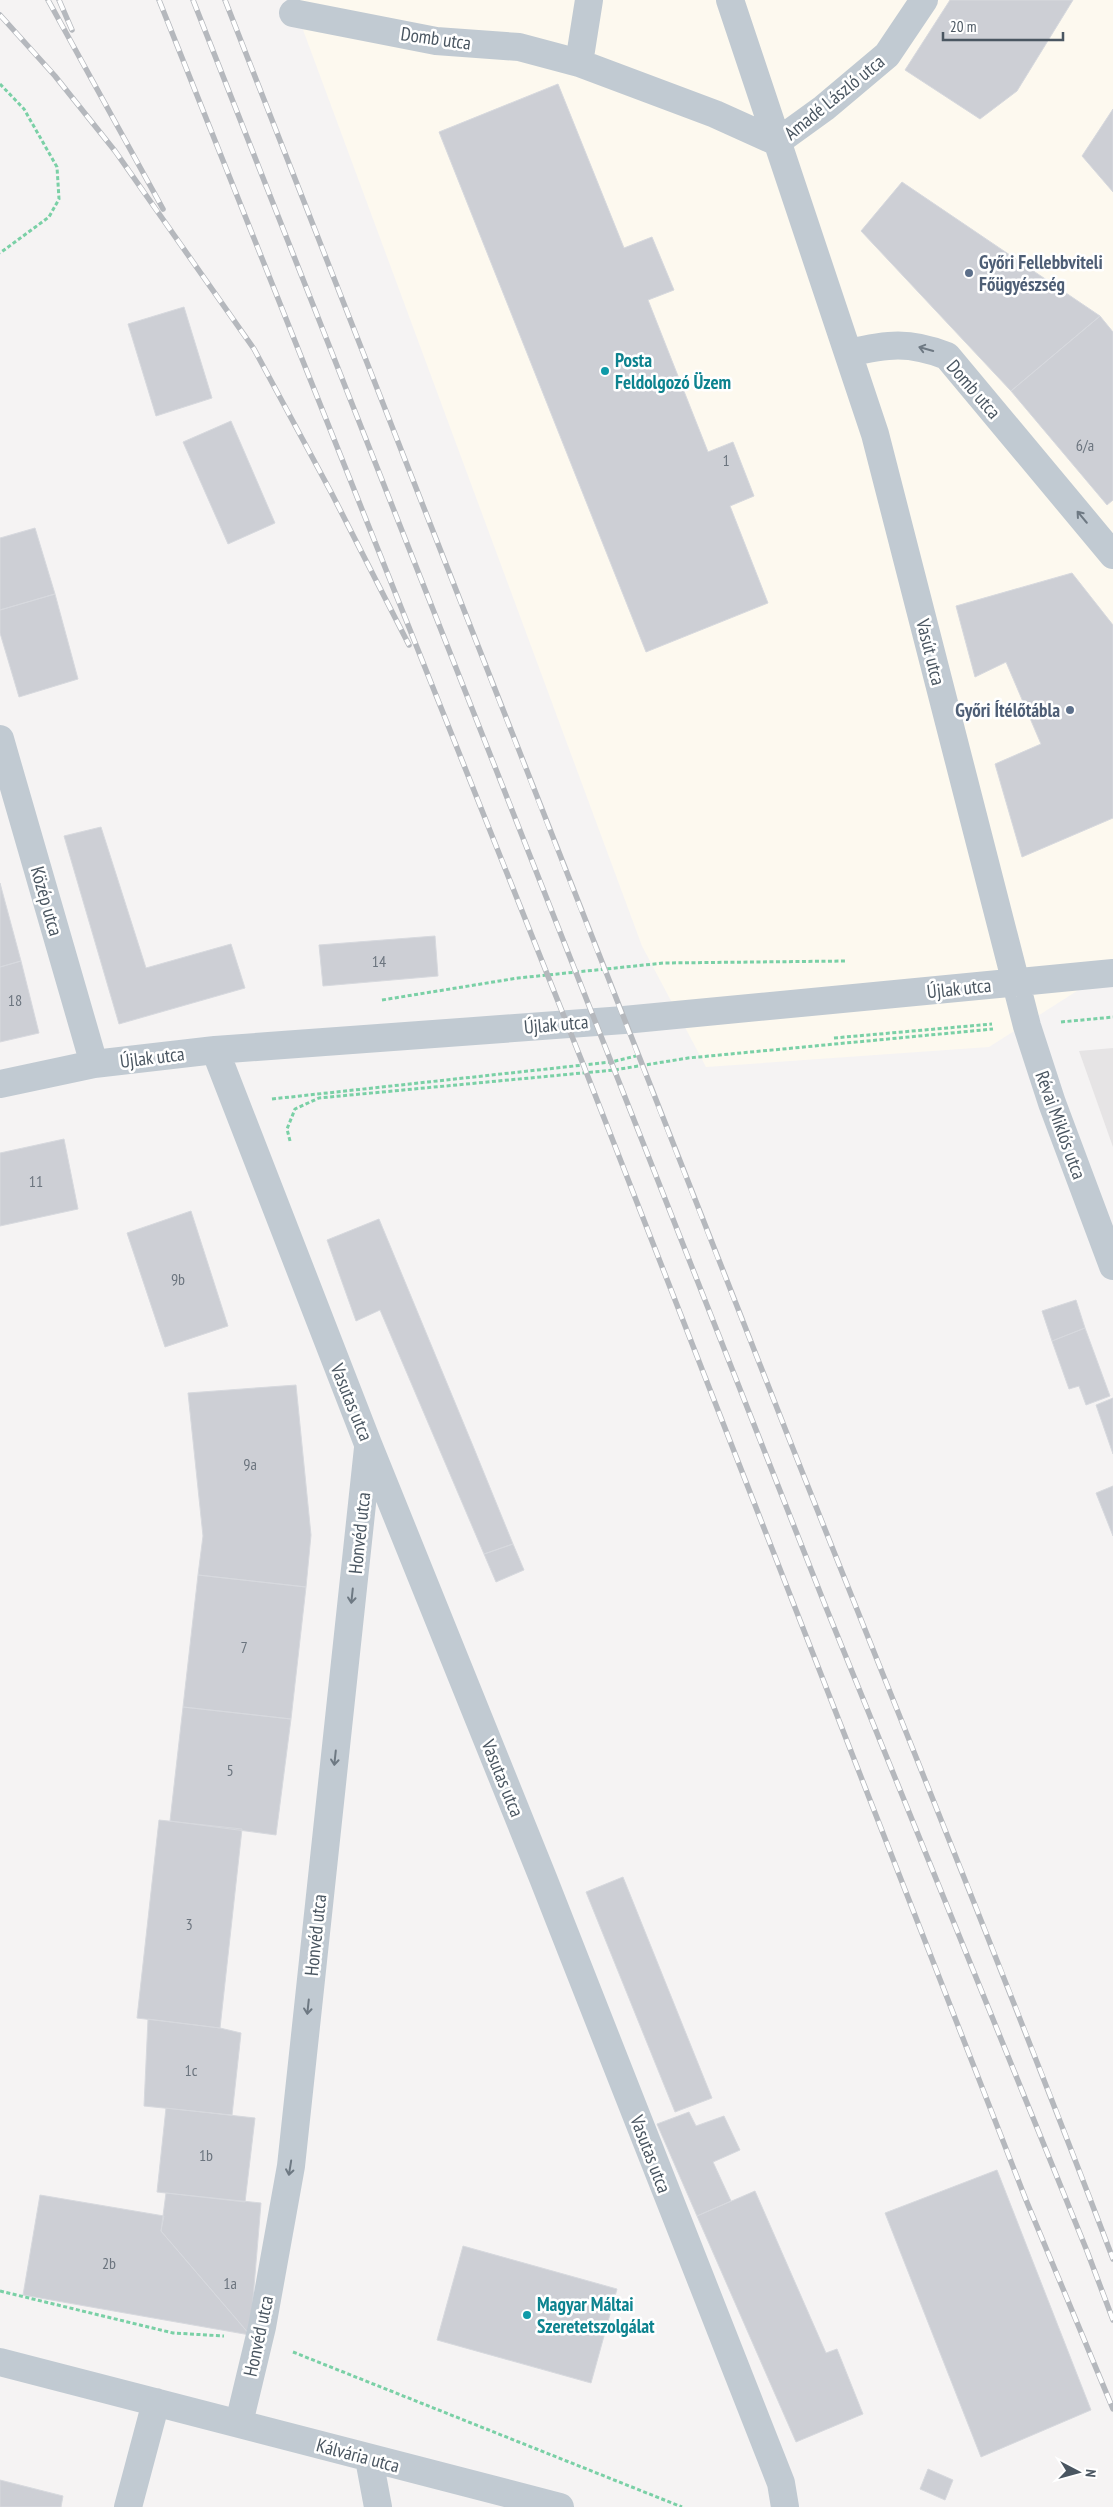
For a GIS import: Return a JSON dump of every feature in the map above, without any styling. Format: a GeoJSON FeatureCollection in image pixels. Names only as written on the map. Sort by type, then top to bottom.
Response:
{"type":"FeatureCollection","features":[{"type":"Feature","properties":{"kind":"street"},"geometry":{"type":"LineString","coordinates":[[579,63],[590,0]]}},
{"type":"Feature","properties":{"kind":"street"},"geometry":{"type":"LineString","coordinates":[[730,0],[849,353]]}},
{"type":"Feature","properties":{"kind":"street","name":"Amadé László utca"},"geometry":{"type":"LineString","coordinates":[[777,142],[824,108],[888,55],[924,0]]}},
{"type":"Feature","properties":{"kind":"street","name":"Domb utca"},"geometry":{"type":"LineString","coordinates":[[293,12],[436,41],[519,47],[579,63],[715,114],[777,142]]}},
{"type":"Feature","properties":{"kind":"street","name":"Domb utca"},"geometry":{"type":"LineString","coordinates":[[849,353],[884,345],[924,347],[947,356],[1113,554]]}},
{"type":"Feature","properties":{"kind":"street","name":"Vasút utca"},"geometry":{"type":"LineString","coordinates":[[849,353],[875,434],[1015,982]]}},
{"type":"Feature","properties":{"kind":"street","name":"Közép utca"},"geometry":{"type":"LineString","coordinates":[[0,739],[94,1064]]}},
{"type":"Feature","properties":{"kind":"street","name":"Újlak utca"},"geometry":{"type":"LineString","coordinates":[[0,1084],[94,1064],[215,1050],[624,1020],[1113,974]]}},
{"type":"Feature","properties":{"kind":"street","name":"Révai Miklós utca"},"geometry":{"type":"LineString","coordinates":[[1015,982],[1052,1103],[1113,1266]]}},
{"type":"Feature","properties":{"kind":"street","name":"Vasutas utca"},"geometry":{"type":"LineString","coordinates":[[215,1050],[368,1444],[539,1868],[774,2465],[781,2483],[785,2507]]}},
{"type":"Feature","properties":{"kind":"street","name":"Honvéd utca"},"geometry":{"type":"LineString","coordinates":[[239,2423],[259,2338],[290,2166],[368,1444]]}},
{"type":"Feature","properties":{"kind":"street","name":"Kálvária utca"},"geometry":{"type":"LineString","coordinates":[[0,2362],[560,2507]]}},
{"type":"Feature","properties":{"kind":"street"},"geometry":{"type":"LineString","coordinates":[[128,2507],[156,2402]]}},
{"type":"Feature","properties":{"kind":"street"},"geometry":{"type":"LineString","coordinates":[[369,2459],[378,2507]]}},
{"type":"Feature","properties":{"kind":"path"},"geometry":{"type":"LineString","coordinates":[[0,84],[24,109],[57,167],[59,199],[49,217],[0,253]]}},
{"type":"Feature","properties":{"kind":"path"},"geometry":{"type":"LineString","coordinates":[[381,1000],[518,978],[664,963],[853,961]]}},
{"type":"Feature","properties":{"kind":"path"},"geometry":{"type":"LineString","coordinates":[[828,1038],[1005,1022],[1015,982]]}},
{"type":"Feature","properties":{"kind":"path"},"geometry":{"type":"LineString","coordinates":[[292,1148],[287,1129],[295,1108],[318,1098],[614,1070],[688,1058],[1113,1017]]}},
{"type":"Feature","properties":{"kind":"path"},"geometry":{"type":"LineString","coordinates":[[234,1103],[610,1062],[638,1056]]}},
{"type":"Feature","properties":{"kind":"path"},"geometry":{"type":"LineString","coordinates":[[0,2291],[173,2333],[259,2338],[682,2507]]}},
{"type":"Feature","properties":{"kind":"shaded area"},"geometry":{"type":"Polygon","coordinates":[[[292,0],[1113,0],[1113,968],[989,1047],[706,1067],[642,946],[292,0]]]}},
{"type":"Feature","properties":{"kind":"shaded area"},"geometry":{"type":"Polygon","coordinates":[[[1113,1048],[1113,1147],[1079,1051],[1113,1048]]]}},
{"type":"Feature","properties":{"kind":"building"},"geometry":{"type":"Polygon","coordinates":[[[950,0],[1073,0],[1017,91],[980,119],[905,70],[950,0]]]}},
{"type":"Feature","properties":{"kind":"building","name":"Posta Feldolgozó Üzem"},"geometry":{"type":"Polygon","coordinates":[[[558,84],[624,248],[652,237],[674,290],[648,300],[708,452],[733,442],[754,496],[730,506],[768,603],[646,652],[439,132],[558,84]]]}},
{"type":"Feature","properties":{"kind":"building"},"geometry":{"type":"Polygon","coordinates":[[[1113,109],[1113,192],[1082,156],[1113,109]]]}},
{"type":"Feature","properties":{"kind":"building","name":"Győri Fellebbviteli Főügyészség"},"geometry":{"type":"Polygon","coordinates":[[[902,182],[1100,316],[1011,391],[861,231],[902,182]]]}},
{"type":"Feature","properties":{"kind":"building"},"geometry":{"type":"Polygon","coordinates":[[[184,307],[212,398],[156,416],[128,324],[184,307]]]}},
{"type":"Feature","properties":{"kind":"building"},"geometry":{"type":"Polygon","coordinates":[[[1100,316],[1113,332],[1113,500],[1107,505],[1011,391],[1100,316]]]}},
{"type":"Feature","properties":{"kind":"building"},"geometry":{"type":"Polygon","coordinates":[[[231,421],[275,523],[228,544],[183,442],[231,421]]]}},
{"type":"Feature","properties":{"kind":"building"},"geometry":{"type":"Polygon","coordinates":[[[35,528],[55,594],[0,610],[0,538],[35,528]]]}},
{"type":"Feature","properties":{"kind":"building","name":"Győri Ítélőtábla"},"geometry":{"type":"Polygon","coordinates":[[[1072,573],[1113,625],[1113,818],[1022,857],[995,764],[1041,744],[1006,662],[975,677],[956,606],[1072,573]]]}},
{"type":"Feature","properties":{"kind":"building"},"geometry":{"type":"Polygon","coordinates":[[[55,594],[78,679],[19,697],[0,633],[0,610],[55,594]]]}},
{"type":"Feature","properties":{"kind":"building"},"geometry":{"type":"Polygon","coordinates":[[[101,827],[146,968],[231,944],[245,988],[119,1024],[64,836],[101,827]]]}},
{"type":"Feature","properties":{"kind":"building"},"geometry":{"type":"Polygon","coordinates":[[[0,883],[21,961],[0,967],[0,883]]]}},
{"type":"Feature","properties":{"kind":"building"},"geometry":{"type":"Polygon","coordinates":[[[435,936],[438,976],[323,986],[319,945],[435,936]]]}},
{"type":"Feature","properties":{"kind":"building"},"geometry":{"type":"Polygon","coordinates":[[[21,961],[39,1033],[0,1042],[0,967],[21,961]]]}},
{"type":"Feature","properties":{"kind":"building"},"geometry":{"type":"Polygon","coordinates":[[[64,1139],[78,1209],[0,1226],[0,1153],[64,1139]]]}},
{"type":"Feature","properties":{"kind":"building"},"geometry":{"type":"Polygon","coordinates":[[[191,1211],[228,1326],[165,1347],[127,1233],[191,1211]]]}},
{"type":"Feature","properties":{"kind":"building"},"geometry":{"type":"Polygon","coordinates":[[[379,1219],[513,1544],[484,1554],[380,1310],[356,1321],[327,1240],[379,1219]]]}},
{"type":"Feature","properties":{"kind":"building"},"geometry":{"type":"Polygon","coordinates":[[[1076,1300],[1085,1328],[1052,1341],[1042,1311],[1076,1300]]]}},
{"type":"Feature","properties":{"kind":"building"},"geometry":{"type":"Polygon","coordinates":[[[1085,1328],[1110,1396],[1086,1405],[1079,1386],[1069,1389],[1052,1341],[1085,1328]]]}},
{"type":"Feature","properties":{"kind":"building"},"geometry":{"type":"Polygon","coordinates":[[[296,1385],[311,1535],[306,1587],[198,1575],[203,1536],[188,1393],[296,1385]]]}},
{"type":"Feature","properties":{"kind":"building"},"geometry":{"type":"Polygon","coordinates":[[[1113,1398],[1113,1454],[1096,1405],[1113,1398]]]}},
{"type":"Feature","properties":{"kind":"building"},"geometry":{"type":"Polygon","coordinates":[[[1113,1486],[1113,1536],[1096,1493],[1113,1486]]]}},
{"type":"Feature","properties":{"kind":"building"},"geometry":{"type":"Polygon","coordinates":[[[513,1544],[524,1570],[496,1582],[484,1554],[513,1544]]]}},
{"type":"Feature","properties":{"kind":"building"},"geometry":{"type":"Polygon","coordinates":[[[198,1575],[306,1587],[291,1719],[183,1707],[198,1575]]]}},
{"type":"Feature","properties":{"kind":"building"},"geometry":{"type":"Polygon","coordinates":[[[183,1707],[291,1719],[276,1835],[170,1821],[183,1707]]]}},
{"type":"Feature","properties":{"kind":"building"},"geometry":{"type":"Polygon","coordinates":[[[159,1820],[242,1829],[220,2028],[137,2018],[159,1820]]]}},
{"type":"Feature","properties":{"kind":"building"},"geometry":{"type":"Polygon","coordinates":[[[623,1877],[712,2098],[675,2112],[586,1892],[623,1877]]]}},
{"type":"Feature","properties":{"kind":"building"},"geometry":{"type":"Polygon","coordinates":[[[148,2019],[220,2028],[241,2033],[232,2115],[144,2106],[148,2019]]]}},
{"type":"Feature","properties":{"kind":"building"},"geometry":{"type":"Polygon","coordinates":[[[166,2108],[255,2118],[245,2202],[157,2192],[166,2108]]]}},
{"type":"Feature","properties":{"kind":"building"},"geometry":{"type":"Polygon","coordinates":[[[689,2112],[696,2126],[724,2116],[740,2150],[713,2162],[731,2201],[697,2216],[657,2124],[689,2112]]]}},
{"type":"Feature","properties":{"kind":"building"},"geometry":{"type":"Polygon","coordinates":[[[997,2170],[1091,2410],[981,2457],[885,2213],[997,2170]]]}},
{"type":"Feature","properties":{"kind":"building"},"geometry":{"type":"Polygon","coordinates":[[[755,2191],[826,2353],[837,2349],[863,2414],[796,2442],[697,2216],[755,2191]]]}},
{"type":"Feature","properties":{"kind":"building"},"geometry":{"type":"Polygon","coordinates":[[[166,2193],[261,2203],[250,2335],[161,2231],[166,2193]]]}},
{"type":"Feature","properties":{"kind":"building"},"geometry":{"type":"Polygon","coordinates":[[[40,2195],[164,2216],[161,2231],[250,2335],[23,2295],[40,2195]]]}},
{"type":"Feature","properties":{"kind":"building","name":"Magyar Máltai Szeretetszolgálat"},"geometry":{"type":"Polygon","coordinates":[[[463,2246],[617,2289],[591,2383],[437,2340],[463,2246]]]}},
{"type":"Feature","properties":{"kind":"building"},"geometry":{"type":"Polygon","coordinates":[[[928,2469],[953,2480],[945,2500],[920,2489],[928,2469]]]}},
{"type":"Feature","properties":{"kind":"building"},"geometry":{"type":"Polygon","coordinates":[[[0,2480],[63,2496],[61,2507],[0,2507],[0,2480]]]}},
{"type":"Feature","properties":{"kind":"railway"},"geometry":{"type":"LineString","coordinates":[[48,0],[163,209]]}},
{"type":"Feature","properties":{"kind":"railway"},"geometry":{"type":"LineString","coordinates":[[59,0],[72,30]]}},
{"type":"Feature","properties":{"kind":"railway"},"geometry":{"type":"LineString","coordinates":[[159,0],[583,1064],[1026,2200],[1113,2409]]}},
{"type":"Feature","properties":{"kind":"railway"},"geometry":{"type":"LineString","coordinates":[[193,0],[825,1605],[1087,2251],[1113,2320]]}},
{"type":"Feature","properties":{"kind":"railway"},"geometry":{"type":"LineString","coordinates":[[225,0],[1113,2259]]}},
{"type":"Feature","properties":{"kind":"railway"},"geometry":{"type":"LineString","coordinates":[[0,15],[55,76],[115,151],[254,349],[332,494],[409,645]]}},
{"type":"Feature","properties":{"kind":"place","name":"Győri Fellebbviteli Főügyészség"},"geometry":{"type":"Point","coordinates":[969,273]}},
{"type":"Feature","properties":{"kind":"place","name":"Posta Feldolgozó Üzem"},"geometry":{"type":"Point","coordinates":[605,371]}},
{"type":"Feature","properties":{"kind":"place","name":"Győri Ítélőtábla"},"geometry":{"type":"Point","coordinates":[1070,710]}},
{"type":"Feature","properties":{"kind":"place","name":"Magyar Máltai Szeretetszolgálat"},"geometry":{"type":"Point","coordinates":[527,2315]}}]}
